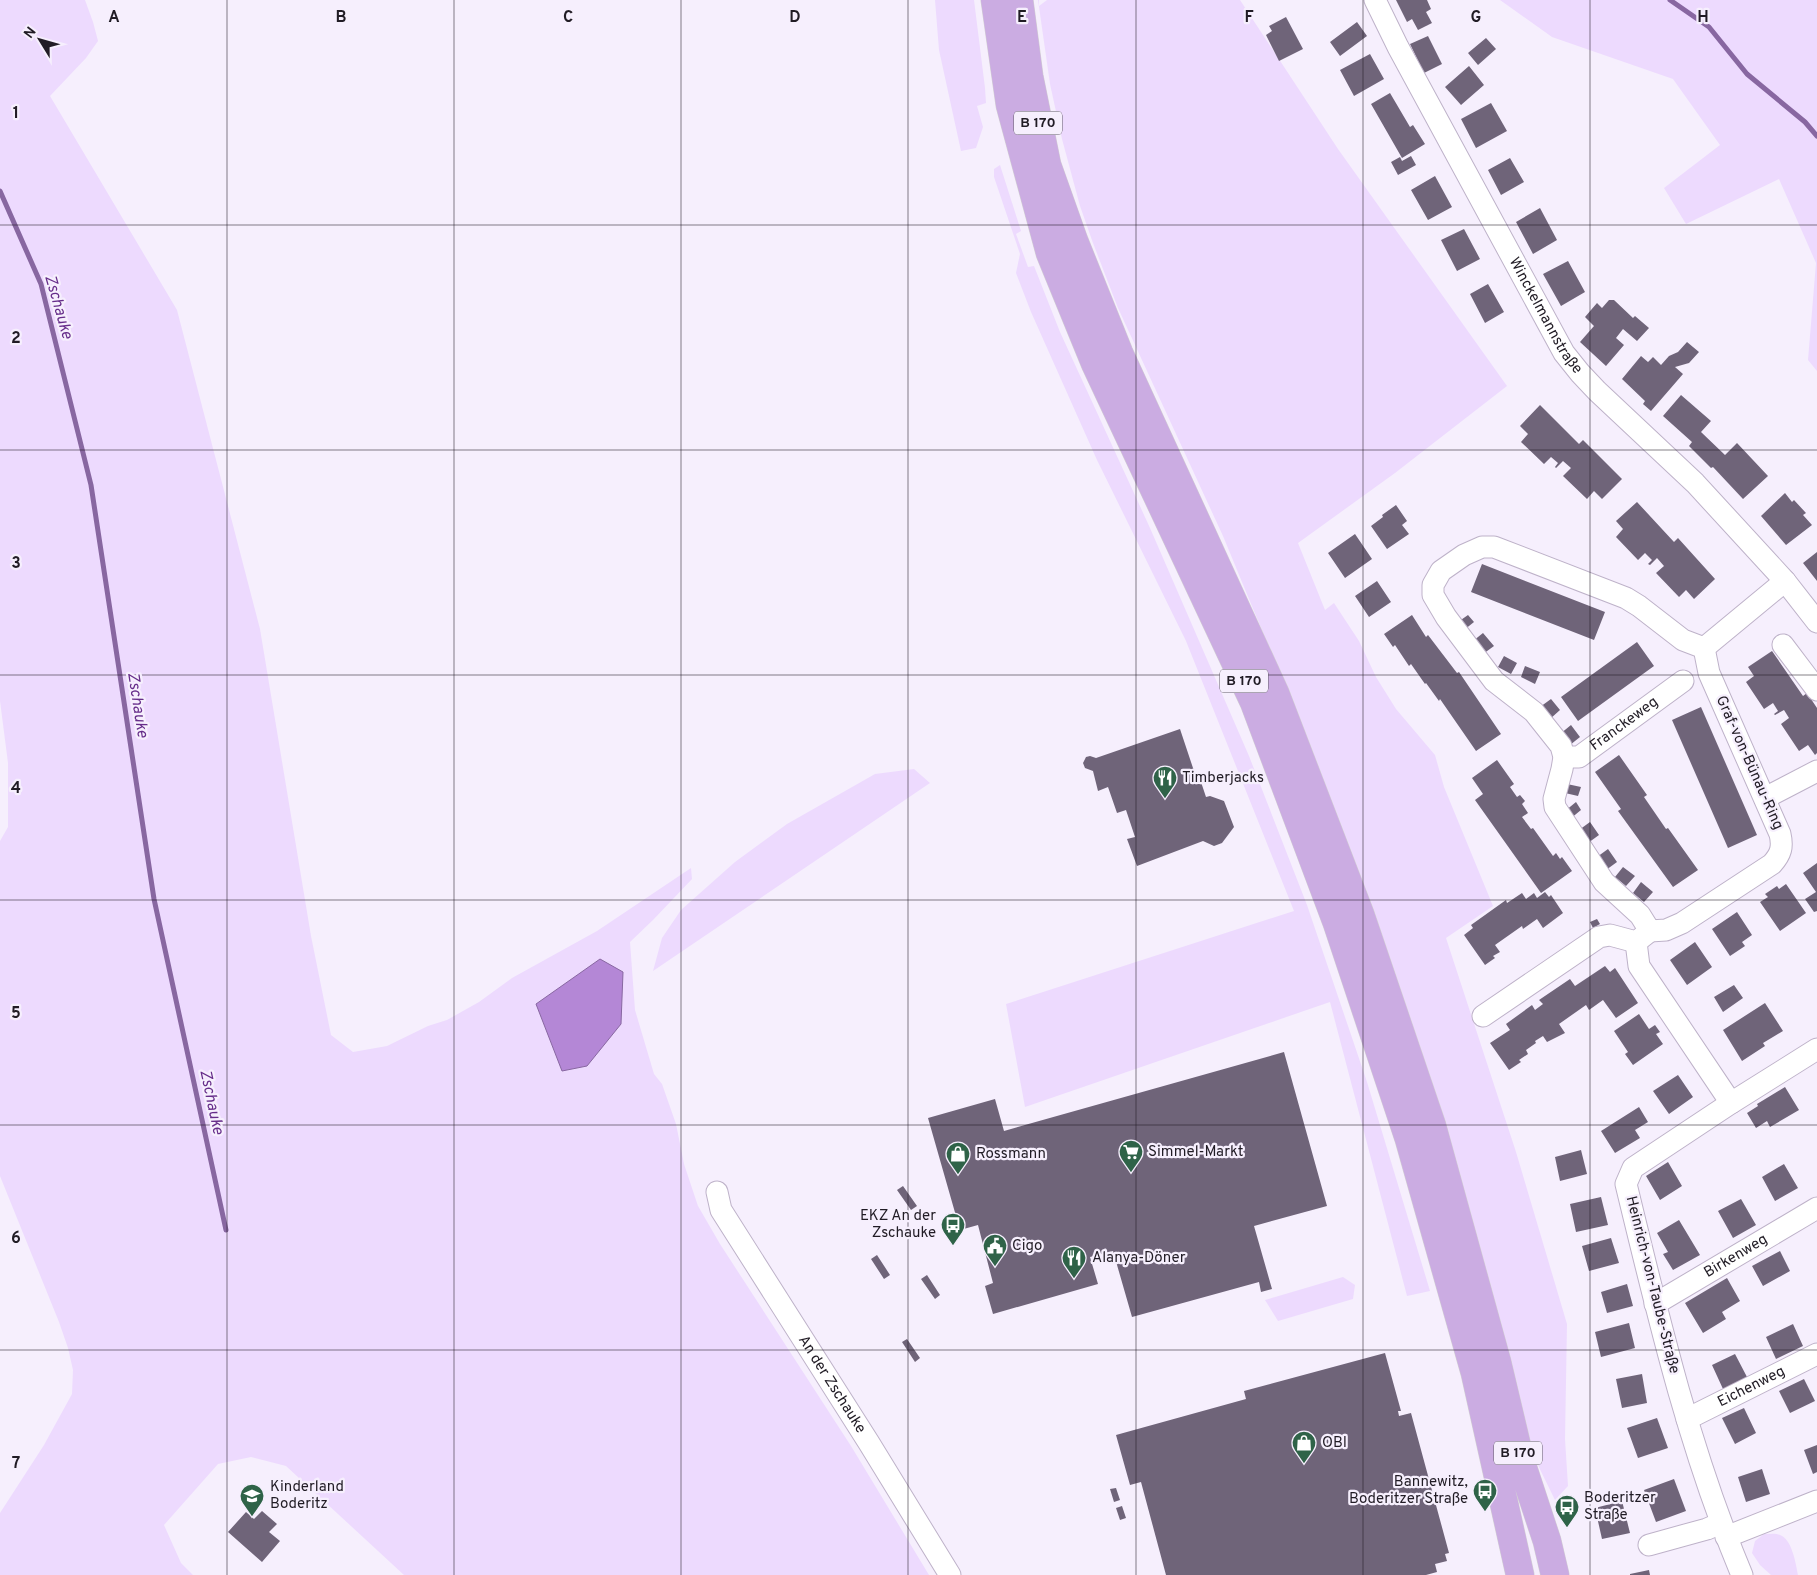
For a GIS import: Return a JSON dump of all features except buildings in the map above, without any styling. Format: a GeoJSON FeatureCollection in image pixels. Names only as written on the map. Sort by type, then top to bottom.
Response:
{"type":"FeatureCollection","features":[{"type":"Feature","properties":{"kind":"main road","name":"B 170"},"geometry":{"type":"LineString","coordinates":[[995,0],[1010,105],[1050,253],[1095,363],[1254,702],[1337,923],[1408,1139],[1470,1354],[1520,1575]]}},
{"type":"Feature","properties":{"kind":"main road","name":"B 170"},"geometry":{"type":"LineString","coordinates":[[1019,0],[1029,76],[1047,165],[1074,241],[1119,353],[1275,693],[1363,923],[1432,1126],[1497,1362],[1520,1459],[1547,1542],[1555,1575]]}},
{"type":"Feature","properties":{"kind":"street","name":"Winckelmannstraße"},"geometry":{"type":"LineString","coordinates":[[1375,0],[1402,55],[1564,353],[1597,391],[1695,483],[1785,580],[1817,622]]}},
{"type":"Feature","properties":{"kind":"street"},"geometry":{"type":"LineString","coordinates":[[1731,1103],[1639,966],[1643,936],[1640,915],[1604,882],[1554,807],[1554,799],[1564,757],[1562,746],[1534,712],[1494,681],[1446,617],[1433,595],[1433,585],[1441,571],[1464,555],[1482,547],[1494,547],[1626,598],[1683,640],[1704,648],[1785,580]]}},
{"type":"Feature","properties":{"kind":"street"},"geometry":{"type":"LineString","coordinates":[[1783,645],[1817,690]]}},
{"type":"Feature","properties":{"kind":"street","name":"Graf-von-Bünau-Ring"},"geometry":{"type":"LineString","coordinates":[[1643,936],[1666,930],[1682,923],[1772,864],[1779,856],[1783,845],[1765,798],[1710,674],[1704,648]]}},
{"type":"Feature","properties":{"kind":"street","name":"Franckeweg"},"geometry":{"type":"LineString","coordinates":[[1564,757],[1579,757],[1683,681]]}},
{"type":"Feature","properties":{"kind":"street"},"geometry":{"type":"LineString","coordinates":[[1765,798],[1817,771]]}},
{"type":"Feature","properties":{"kind":"street"},"geometry":{"type":"LineString","coordinates":[[1483,1016],[1599,937],[1610,935],[1643,936]]}},
{"type":"Feature","properties":{"kind":"street","name":"Heinrich-von-Taube-Straße"},"geometry":{"type":"LineString","coordinates":[[1742,1575],[1723,1530],[1687,1419],[1655,1304],[1626,1184],[1633,1168],[1817,1048]]}},
{"type":"Feature","properties":{"kind":"street","name":"An der Zschauke"},"geometry":{"type":"LineString","coordinates":[[717,1192],[721,1210],[869,1443],[950,1575]]}},
{"type":"Feature","properties":{"kind":"street","name":"Birkenweg"},"geometry":{"type":"LineString","coordinates":[[1655,1304],[1817,1208]]}},
{"type":"Feature","properties":{"kind":"street","name":"Eichenweg"},"geometry":{"type":"LineString","coordinates":[[1687,1419],[1817,1354]]}},
{"type":"Feature","properties":{"kind":"street"},"geometry":{"type":"LineString","coordinates":[[1649,1545],[1707,1530],[1723,1530],[1817,1501]]}},
{"type":"Feature","properties":{"kind":"shaded area"},"geometry":{"type":"Polygon","coordinates":[[[0,0],[85,0],[93,22],[98,41],[86,58],[50,96],[177,310],[260,629],[311,936],[331,1035],[353,1052],[387,1046],[428,1026],[447,1020],[479,1002],[512,978],[597,931],[691,868],[692,879],[630,942],[635,1010],[654,1074],[662,1084],[676,1124],[684,1164],[698,1206],[720,1244],[851,1446],[929,1575],[404,1575],[286,1466],[251,1457],[218,1464],[164,1525],[181,1563],[193,1575],[0,1575],[0,1513],[44,1445],[72,1394],[73,1370],[59,1322],[0,1176],[0,841],[8,827],[8,763],[0,701],[0,0]]]}},
{"type":"Feature","properties":{"kind":"shaded area"},"geometry":{"type":"Polygon","coordinates":[[[935,0],[974,0],[986,103],[977,106],[983,127],[976,148],[961,151],[939,50],[935,0]]]}},
{"type":"Feature","properties":{"kind":"shaded area"},"geometry":{"type":"Polygon","coordinates":[[[1038,0],[1039,6],[1047,0],[1240,0],[1338,149],[1507,386],[1395,473],[1298,543],[1325,610],[1334,603],[1359,641],[1376,677],[1396,709],[1435,755],[1444,787],[1493,906],[1446,938],[1516,1152],[1567,1324],[1565,1439],[1568,1486],[1555,1500],[1531,1451],[1504,1337],[1482,1258],[1282,679],[1223,536],[1118,308],[1080,206],[1050,84],[1038,0]]]}},
{"type":"Feature","properties":{"kind":"shaded area"},"geometry":{"type":"Polygon","coordinates":[[[1500,0],[1817,0],[1817,371],[1808,360],[1816,263],[1779,179],[1686,224],[1664,188],[1720,145],[1673,79],[1552,37],[1500,0]]]}},
{"type":"Feature","properties":{"kind":"shaded area"},"geometry":{"type":"Polygon","coordinates":[[[1000,165],[1021,231],[1016,234],[1028,267],[1034,266],[1060,332],[1150,528],[1249,756],[1307,905],[1367,1082],[1430,1291],[1407,1296],[1330,1002],[1025,1107],[1006,1004],[1294,911],[1186,641],[1097,460],[1031,312],[1016,273],[1020,254],[994,177],[994,169],[1000,165]]]}},
{"type":"Feature","properties":{"kind":"shaded area"},"geometry":{"type":"Polygon","coordinates":[[[914,769],[930,783],[653,971],[662,938],[681,910],[735,862],[787,824],[875,774],[914,769]]]}},
{"type":"Feature","properties":{"kind":"shaded area"},"geometry":{"type":"Polygon","coordinates":[[[600,959],[623,972],[621,1024],[587,1066],[562,1071],[536,1004],[600,959]]]}},
{"type":"Feature","properties":{"kind":"shaded area"},"geometry":{"type":"Polygon","coordinates":[[[1343,1277],[1355,1285],[1353,1299],[1278,1321],[1265,1300],[1343,1277]]]}},
{"type":"Feature","properties":{"kind":"shaded area"},"geometry":{"type":"Polygon","coordinates":[[[1764,1534],[1778,1534],[1788,1541],[1793,1552],[1798,1575],[1771,1575],[1760,1565],[1752,1553],[1755,1541],[1764,1534]]]}},
{"type":"Feature","properties":{"kind":"waterway"},"geometry":{"type":"LineString","coordinates":[[1670,0],[1709,27],[1747,74],[1805,122],[1817,136]]}},
{"type":"Feature","properties":{"kind":"waterway","name":"Zschauke"},"geometry":{"type":"LineString","coordinates":[[0,191],[41,284],[91,485],[154,899],[226,1230]]}},
{"type":"Feature","properties":{"kind":"place","name":"Timberjacks"},"geometry":{"type":"Point","coordinates":[1165,799]}},
{"type":"Feature","properties":{"kind":"place","name":"Simmel-Markt"},"geometry":{"type":"Point","coordinates":[1131,1173]}},
{"type":"Feature","properties":{"kind":"place","name":"Rossmann"},"geometry":{"type":"Point","coordinates":[958,1175]}},
{"type":"Feature","properties":{"kind":"place","name":"EKZ An der Zschauke"},"geometry":{"type":"Point","coordinates":[953,1246]}},
{"type":"Feature","properties":{"kind":"place","name":"Cigo"},"geometry":{"type":"Point","coordinates":[995,1267]}},
{"type":"Feature","properties":{"kind":"place","name":"Alanya-Döner"},"geometry":{"type":"Point","coordinates":[1074,1279]}},
{"type":"Feature","properties":{"kind":"place","name":"OBI"},"geometry":{"type":"Point","coordinates":[1304,1464]}},
{"type":"Feature","properties":{"kind":"place","name":"Bannewitz, Boderitzer Straße"},"geometry":{"type":"Point","coordinates":[1485,1512]}},
{"type":"Feature","properties":{"kind":"place","name":"Kinderland Boderitz"},"geometry":{"type":"Point","coordinates":[252,1517]}},
{"type":"Feature","properties":{"kind":"place","name":"Boderitzer Straße"},"geometry":{"type":"Point","coordinates":[1567,1528]}}]}
